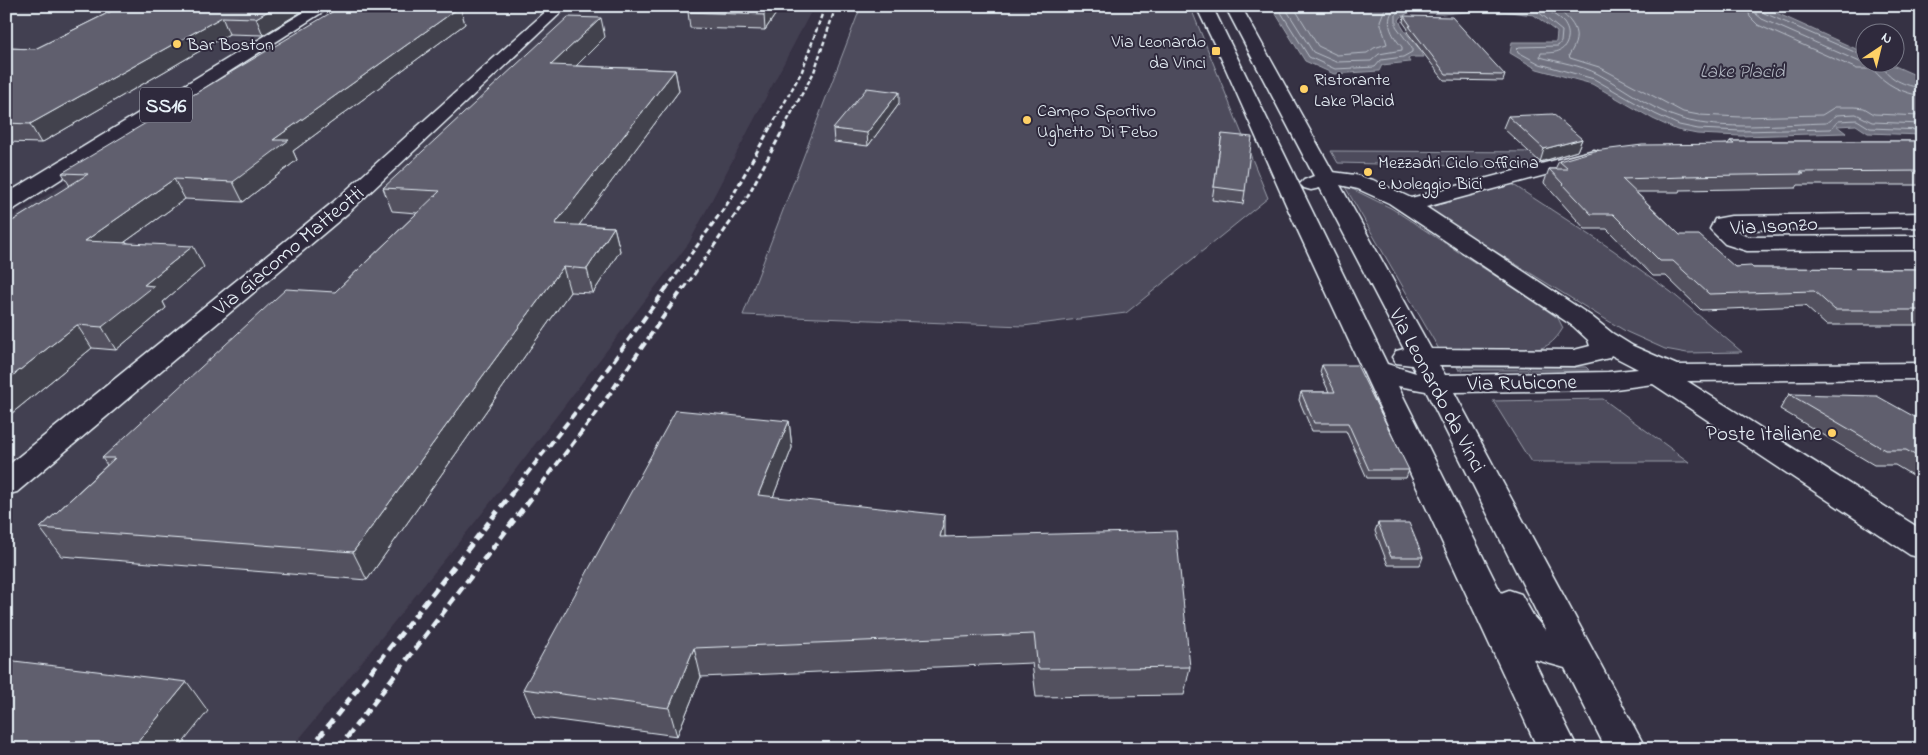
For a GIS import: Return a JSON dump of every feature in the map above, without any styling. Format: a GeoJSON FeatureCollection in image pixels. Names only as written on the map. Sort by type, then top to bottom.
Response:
{"type":"FeatureCollection","features":[{"type":"Feature","properties":{"kind":"street","name":"SS16"},"geometry":{"type":"LineString","coordinates":[[6,204],[325,6]]}},
{"type":"Feature","properties":{"kind":"street","name":"Via Giacomo Matteotti"},"geometry":{"type":"LineString","coordinates":[[6,484],[340,208],[561,6]]}},
{"type":"Feature","properties":{"kind":"street"},"geometry":{"type":"LineString","coordinates":[[1206,9],[1234,9]]}},
{"type":"Feature","properties":{"kind":"street","name":"Via Leonardo da Vinci"},"geometry":{"type":"LineString","coordinates":[[1206,9],[1303,218],[1558,749]]}},
{"type":"Feature","properties":{"kind":"street","name":"Via Leonardo da Vinci"},"geometry":{"type":"LineString","coordinates":[[1234,9],[1436,384],[1626,749]]}},
{"type":"Feature","properties":{"kind":"street"},"geometry":{"type":"LineString","coordinates":[[1409,205],[1570,161],[1615,153]]}},
{"type":"Feature","properties":{"kind":"street"},"geometry":{"type":"LineString","coordinates":[[1292,193],[1324,178],[1339,179],[1371,186],[1409,205],[1463,244],[1591,330]]}},
{"type":"Feature","properties":{"kind":"street"},"geometry":{"type":"LineString","coordinates":[[1303,218],[1315,214],[1329,214],[1338,217],[1349,225]]}},
{"type":"Feature","properties":{"kind":"street","name":"Via Isonzo"},"geometry":{"type":"LineString","coordinates":[[1919,222],[1732,223],[1722,224],[1721,228],[1733,239],[1747,244],[1922,243]]}},
{"type":"Feature","properties":{"kind":"street","name":"Via Rubicone"},"geometry":{"type":"LineString","coordinates":[[1574,358],[1600,352],[1603,347],[1591,330]]}},
{"type":"Feature","properties":{"kind":"street","name":"Via Rubicone"},"geometry":{"type":"LineString","coordinates":[[1591,330],[1623,353],[1666,374],[1922,546]]}},
{"type":"Feature","properties":{"kind":"street","name":"Via Rubicone"},"geometry":{"type":"LineString","coordinates":[[1666,374],[1574,358],[1420,356],[1393,358],[1377,370],[1408,380],[1436,384],[1608,381],[1666,374],[1922,371]]}},
{"type":"Feature","properties":{"kind":"street"},"geometry":{"type":"LineString","coordinates":[[1453,528],[1480,548],[1527,636],[1545,648],[1558,652],[1577,654]]}},
{"type":"Feature","properties":{"kind":"shaded area"},"geometry":{"type":"Polygon","coordinates":[[[6,6],[314,6],[6,194],[6,6]]]}},
{"type":"Feature","properties":{"kind":"shaded area"},"geometry":{"type":"Polygon","coordinates":[[[344,6],[814,6],[689,243],[480,516],[291,749],[6,749],[6,221],[344,6]]]}},
{"type":"Feature","properties":{"kind":"shaded area","name":"Campo Sportivo Ughetto Di Febo"},"geometry":{"type":"Polygon","coordinates":[[[861,6],[1190,6],[1268,198],[1126,313],[1023,326],[743,315],[861,6]]]}},
{"type":"Feature","properties":{"kind":"shaded area"},"geometry":{"type":"Polygon","coordinates":[[[1331,151],[1553,152],[1562,161],[1540,168],[1338,163],[1331,151]]]}},
{"type":"Feature","properties":{"kind":"shaded area"},"geometry":{"type":"Polygon","coordinates":[[[1512,184],[1613,250],[1671,292],[1742,352],[1687,353],[1665,349],[1627,332],[1425,208],[1512,184]]]}},
{"type":"Feature","properties":{"kind":"shaded area"},"geometry":{"type":"Polygon","coordinates":[[[1344,185],[1391,208],[1558,318],[1563,328],[1559,334],[1544,347],[1534,350],[1508,352],[1440,351],[1344,185]]]}},
{"type":"Feature","properties":{"kind":"shaded area"},"geometry":{"type":"Polygon","coordinates":[[[1457,367],[1586,367],[1589,370],[1459,370],[1457,367]]]}},
{"type":"Feature","properties":{"kind":"shaded area"},"geometry":{"type":"Polygon","coordinates":[[[1603,399],[1689,462],[1531,462],[1493,401],[1603,399]]]}},
{"type":"Feature","properties":{"kind":"water","name":"Lake Placid"},"geometry":{"type":"Polygon","coordinates":[[[1271,6],[1761,6],[1856,49],[1856,72],[1906,71],[1922,78],[1922,135],[1868,133],[1856,125],[1837,126],[1846,133],[1741,136],[1697,134],[1677,130],[1653,119],[1592,84],[1537,69],[1510,53],[1512,42],[1556,42],[1557,32],[1534,15],[1493,10],[1441,14],[1411,12],[1402,16],[1399,20],[1401,25],[1424,57],[1411,57],[1408,59],[1410,62],[1382,65],[1379,71],[1334,74],[1305,61],[1271,6]]]}},
{"type":"Feature","properties":{"kind":"building"},"geometry":{"type":"Polygon","coordinates":[[[122,6],[277,6],[256,18],[222,17],[30,124],[6,123],[6,48],[35,49],[122,6]]]}},
{"type":"Feature","properties":{"kind":"building"},"geometry":{"type":"Polygon","coordinates":[[[342,6],[460,7],[273,140],[289,140],[233,182],[174,179],[85,241],[193,246],[144,285],[154,286],[102,327],[77,325],[6,381],[6,225],[88,174],[62,173],[342,6]]]}},
{"type":"Feature","properties":{"kind":"building"},"geometry":{"type":"Polygon","coordinates":[[[693,6],[769,6],[764,15],[688,12],[693,6]]]}},
{"type":"Feature","properties":{"kind":"building"},"geometry":{"type":"Polygon","coordinates":[[[1404,16],[1452,17],[1505,75],[1446,74],[1409,26],[1411,26],[1404,16]]]}},
{"type":"Feature","properties":{"kind":"building"},"geometry":{"type":"Polygon","coordinates":[[[568,17],[601,18],[551,65],[675,70],[555,224],[614,227],[587,269],[563,267],[353,552],[40,528],[115,458],[102,458],[286,289],[335,292],[440,191],[383,188],[568,17]]]}},
{"type":"Feature","properties":{"kind":"building"},"geometry":{"type":"Polygon","coordinates":[[[867,88],[899,92],[867,133],[833,129],[867,88]]]}},
{"type":"Feature","properties":{"kind":"building"},"geometry":{"type":"Polygon","coordinates":[[[1553,114],[1582,139],[1544,149],[1508,116],[1553,114]]]}},
{"type":"Feature","properties":{"kind":"building"},"geometry":{"type":"Polygon","coordinates":[[[1222,134],[1252,137],[1245,191],[1214,187],[1222,134]]]}},
{"type":"Feature","properties":{"kind":"building"},"geometry":{"type":"Polygon","coordinates":[[[1730,141],[1922,141],[1922,171],[1800,172],[1804,174],[1622,179],[1680,235],[1699,235],[1735,267],[1922,269],[1922,310],[1835,310],[1814,291],[1709,294],[1673,261],[1660,261],[1613,214],[1591,214],[1549,169],[1568,169],[1559,161],[1594,151],[1642,145],[1734,144],[1730,141]]]}},
{"type":"Feature","properties":{"kind":"building"},"geometry":{"type":"Polygon","coordinates":[[[1322,365],[1357,365],[1409,470],[1369,470],[1348,423],[1314,423],[1301,392],[1335,392],[1322,365]]]}},
{"type":"Feature","properties":{"kind":"building"},"geometry":{"type":"Polygon","coordinates":[[[1789,394],[1877,396],[1922,421],[1922,459],[1906,450],[1885,450],[1789,394]]]}},
{"type":"Feature","properties":{"kind":"building"},"geometry":{"type":"Polygon","coordinates":[[[676,410],[789,421],[758,495],[945,515],[940,537],[1176,531],[1190,667],[1038,669],[1034,634],[694,648],[669,708],[523,689],[676,410]]]}},
{"type":"Feature","properties":{"kind":"building"},"geometry":{"type":"Polygon","coordinates":[[[1378,523],[1409,523],[1423,557],[1391,557],[1378,523]]]}},
{"type":"Feature","properties":{"kind":"building"},"geometry":{"type":"Polygon","coordinates":[[[6,660],[187,682],[132,749],[6,749],[6,660]]]}},
{"type":"Feature","properties":{"kind":"railway"},"geometry":{"type":"LineString","coordinates":[[771,127],[802,71],[825,6]]}},
{"type":"Feature","properties":{"kind":"railway"},"geometry":{"type":"LineString","coordinates":[[784,127],[814,72],[836,6]]}},
{"type":"Feature","properties":{"kind":"railway"},"geometry":{"type":"LineString","coordinates":[[666,289],[732,197],[771,126]]}},
{"type":"Feature","properties":{"kind":"railway"},"geometry":{"type":"LineString","coordinates":[[684,289],[745,201],[785,126]]}},
{"type":"Feature","properties":{"kind":"railway"},"geometry":{"type":"LineString","coordinates":[[511,494],[582,404],[667,287]]}},
{"type":"Feature","properties":{"kind":"railway"},"geometry":{"type":"LineString","coordinates":[[534,494],[597,412],[684,287]]}},
{"type":"Feature","properties":{"kind":"railway"},"geometry":{"type":"LineString","coordinates":[[310,749],[512,493]]}},
{"type":"Feature","properties":{"kind":"railway"},"geometry":{"type":"LineString","coordinates":[[338,749],[535,493]]}},
{"type":"Feature","properties":{"kind":"place","name":"Bar Boston"},"geometry":{"type":"Point","coordinates":[177,44]}},
{"type":"Feature","properties":{"kind":"place","name":"Via Leonardo da Vinci"},"geometry":{"type":"Point","coordinates":[1216,51]}},
{"type":"Feature","properties":{"kind":"place","name":"Ristorante Lake Placid"},"geometry":{"type":"Point","coordinates":[1304,89]}},
{"type":"Feature","properties":{"kind":"place","name":"Campo Sportivo Ughetto Di Febo"},"geometry":{"type":"Point","coordinates":[1027,120]}},
{"type":"Feature","properties":{"kind":"place","name":"Mezzadri Ciclo Officina e Noleggio Bici"},"geometry":{"type":"Point","coordinates":[1368,172]}},
{"type":"Feature","properties":{"kind":"place","name":"Poste Italiane"},"geometry":{"type":"Point","coordinates":[1832,433]}}]}
